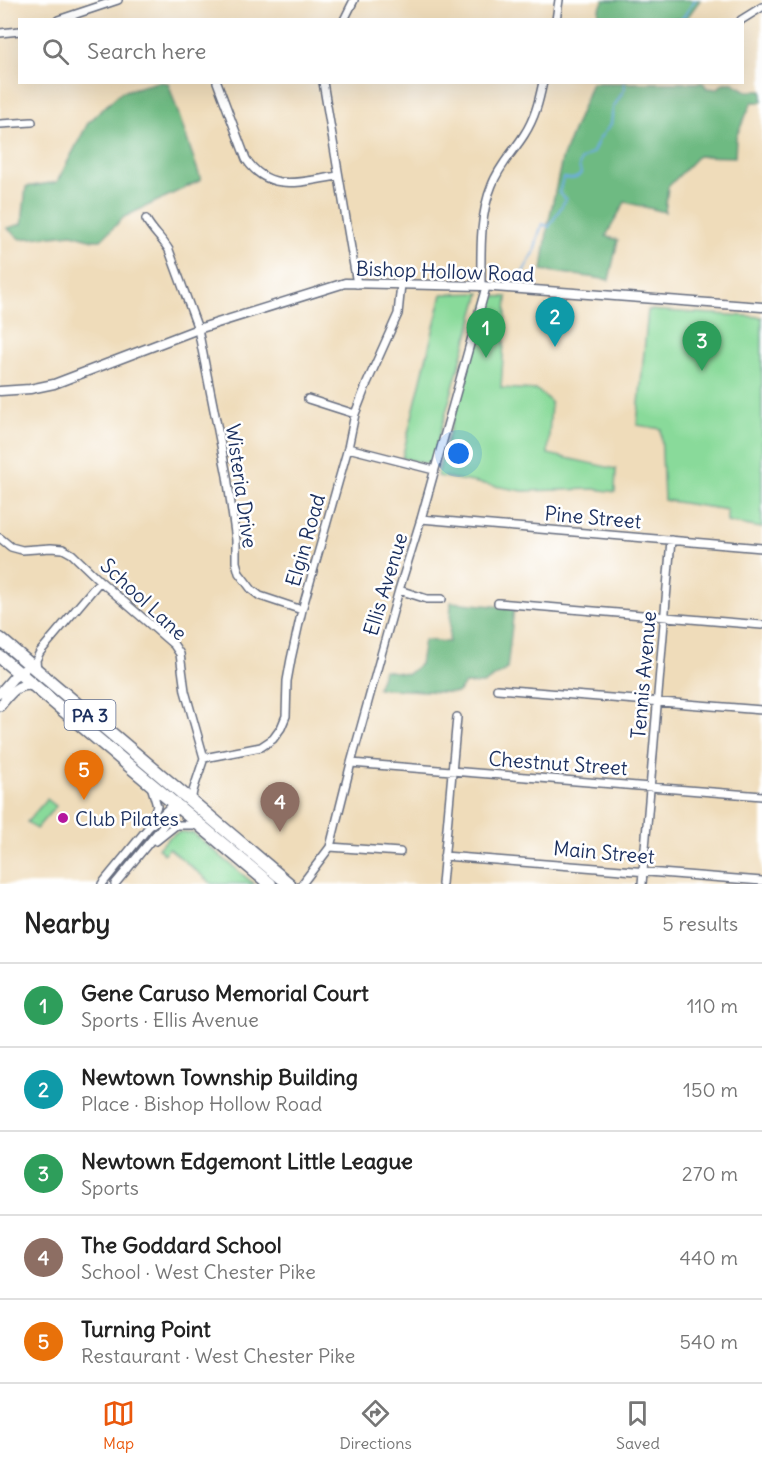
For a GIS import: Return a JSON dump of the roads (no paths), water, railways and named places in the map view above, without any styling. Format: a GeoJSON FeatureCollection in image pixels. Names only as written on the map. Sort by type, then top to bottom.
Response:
{"type":"FeatureCollection","features":[{"type":"Feature","properties":{"kind":"highway","name":"PA 3"},"geometry":{"type":"LineString","coordinates":[[0,639],[289,884]]}},
{"type":"Feature","properties":{"kind":"highway","name":"PA 3"},"geometry":{"type":"LineString","coordinates":[[0,657],[270,884]]}},
{"type":"Feature","properties":{"kind":"main road"},"geometry":{"type":"LineString","coordinates":[[0,693],[19,673],[34,668]]}},
{"type":"Feature","properties":{"kind":"main road"},"geometry":{"type":"LineString","coordinates":[[0,705],[18,686],[27,684],[34,686]]}},
{"type":"Feature","properties":{"kind":"street"},"geometry":{"type":"LineString","coordinates":[[64,18],[118,0]]}},
{"type":"Feature","properties":{"kind":"street"},"geometry":{"type":"LineString","coordinates":[[345,18],[354,0]]}},
{"type":"Feature","properties":{"kind":"street"},"geometry":{"type":"LineString","coordinates":[[556,18],[559,0]]}},
{"type":"Feature","properties":{"kind":"street"},"geometry":{"type":"LineString","coordinates":[[744,18],[762,7]]}},
{"type":"Feature","properties":{"kind":"street"},"geometry":{"type":"LineString","coordinates":[[0,33],[18,32]]}},
{"type":"Feature","properties":{"kind":"street"},"geometry":{"type":"LineString","coordinates":[[218,84],[246,159],[261,175],[281,183],[338,176]]}},
{"type":"Feature","properties":{"kind":"street"},"geometry":{"type":"LineString","coordinates":[[323,84],[357,284]]}},
{"type":"Feature","properties":{"kind":"street","name":"Ellis Avenue"},"geometry":{"type":"LineString","coordinates":[[302,884],[330,847],[351,763],[421,519],[484,286],[482,244],[487,200],[497,174],[533,120],[542,84]]}},
{"type":"Feature","properties":{"kind":"street"},"geometry":{"type":"LineString","coordinates":[[0,124],[32,122]]}},
{"type":"Feature","properties":{"kind":"street","name":"Wisteria Drive"},"geometry":{"type":"LineString","coordinates":[[146,219],[169,250],[198,329],[227,476],[239,573],[252,590],[260,596],[302,610]]}},
{"type":"Feature","properties":{"kind":"street","name":"Bishop Hollow Road"},"geometry":{"type":"LineString","coordinates":[[0,391],[30,389],[54,384],[198,329],[345,284],[484,286],[762,308]]}},
{"type":"Feature","properties":{"kind":"street","name":"Elgin Road"},"geometry":{"type":"LineString","coordinates":[[204,758],[261,747],[273,739],[281,728],[287,710],[287,681],[302,610],[348,448],[355,414],[366,383],[398,314],[401,284]]}},
{"type":"Feature","properties":{"kind":"street"},"geometry":{"type":"LineString","coordinates":[[309,399],[355,414]]}},
{"type":"Feature","properties":{"kind":"street"},"geometry":{"type":"LineString","coordinates":[[348,448],[434,470]]}},
{"type":"Feature","properties":{"kind":"street","name":"Pine Street"},"geometry":{"type":"LineString","coordinates":[[421,519],[762,548]]}},
{"type":"Feature","properties":{"kind":"street","name":"School Lane"},"geometry":{"type":"LineString","coordinates":[[0,538],[11,547],[22,550],[63,549],[72,554],[174,645],[180,654],[185,691],[204,758]]}},
{"type":"Feature","properties":{"kind":"street","name":"Tennis Avenue"},"geometry":{"type":"LineString","coordinates":[[642,884],[671,540]]}},
{"type":"Feature","properties":{"kind":"street"},"geometry":{"type":"LineString","coordinates":[[34,668],[40,651],[100,581]]}},
{"type":"Feature","properties":{"kind":"street"},"geometry":{"type":"LineString","coordinates":[[399,590],[427,599],[442,599]]}},
{"type":"Feature","properties":{"kind":"street"},"geometry":{"type":"LineString","coordinates":[[498,603],[762,625]]}},
{"type":"Feature","properties":{"kind":"street"},"geometry":{"type":"LineString","coordinates":[[20,656],[31,656],[40,651]]}},
{"type":"Feature","properties":{"kind":"street"},"geometry":{"type":"LineString","coordinates":[[497,689],[762,710]]}},
{"type":"Feature","properties":{"kind":"street"},"geometry":{"type":"LineString","coordinates":[[442,884],[457,717]]}},
{"type":"Feature","properties":{"kind":"street"},"geometry":{"type":"LineString","coordinates":[[195,804],[192,796],[204,758]]}},
{"type":"Feature","properties":{"kind":"street","name":"Chestnut Street"},"geometry":{"type":"LineString","coordinates":[[351,763],[762,796]]}},
{"type":"Feature","properties":{"kind":"street"},"geometry":{"type":"LineString","coordinates":[[143,778],[151,787],[157,801],[156,810],[148,828]]}},
{"type":"Feature","properties":{"kind":"street"},"geometry":{"type":"LineString","coordinates":[[116,884],[176,806],[180,791],[196,782]]}},
{"type":"Feature","properties":{"kind":"street"},"geometry":{"type":"LineString","coordinates":[[102,884],[148,828],[176,806]]}},
{"type":"Feature","properties":{"kind":"street"},"geometry":{"type":"LineString","coordinates":[[138,857],[176,825],[192,824],[203,829]]}},
{"type":"Feature","properties":{"kind":"street"},"geometry":{"type":"LineString","coordinates":[[330,847],[400,852]]}},
{"type":"Feature","properties":{"kind":"street","name":"Main Street"},"geometry":{"type":"LineString","coordinates":[[444,856],[762,881]]}},
{"type":"Feature","properties":{"kind":"waterway"},"geometry":{"type":"LineString","coordinates":[[682,18],[695,0]]}},
{"type":"Feature","properties":{"kind":"waterway"},"geometry":{"type":"LineString","coordinates":[[520,277],[534,253],[543,224],[549,227],[566,199],[559,193],[563,178],[576,178],[581,173],[579,166],[581,160],[593,152],[599,139],[611,124],[613,108],[625,88],[624,84]]}},
{"type":"Feature","properties":{"kind":"place","name":"Newtown Township Building"},"geometry":{"type":"Point","coordinates":[555,347]}},
{"type":"Feature","properties":{"kind":"place","name":"Gene Caruso Memorial Court"},"geometry":{"type":"Point","coordinates":[486,358]}},
{"type":"Feature","properties":{"kind":"place","name":"Newtown Edgemont Little League"},"geometry":{"type":"Point","coordinates":[702,371]}},
{"type":"Feature","properties":{"kind":"place","name":"Turning Point"},"geometry":{"type":"Point","coordinates":[84,800]}},
{"type":"Feature","properties":{"kind":"place","name":"Club Pilates"},"geometry":{"type":"Point","coordinates":[63,818]}},
{"type":"Feature","properties":{"kind":"place","name":"The Goddard School"},"geometry":{"type":"Point","coordinates":[280,832]}}]}
